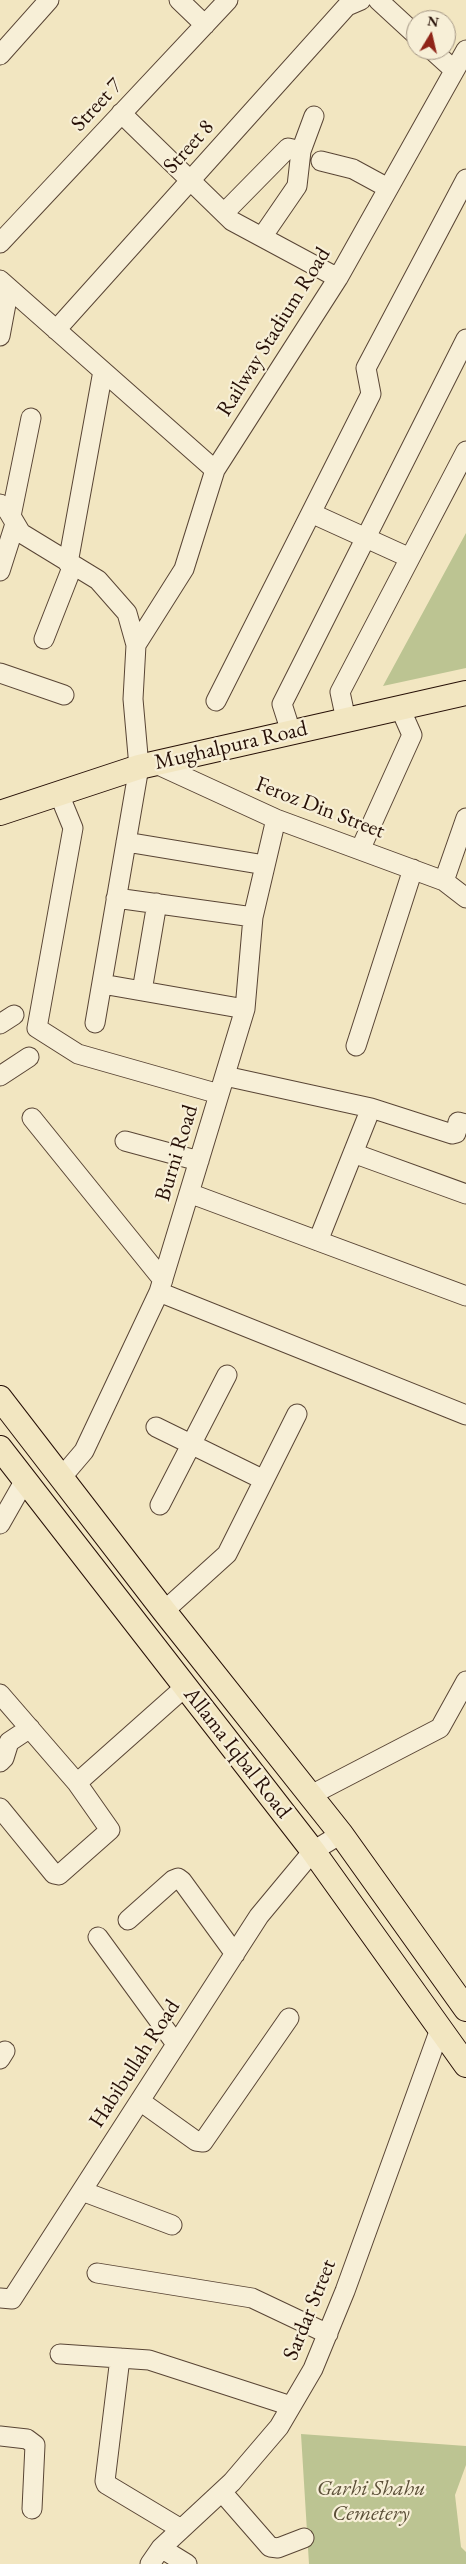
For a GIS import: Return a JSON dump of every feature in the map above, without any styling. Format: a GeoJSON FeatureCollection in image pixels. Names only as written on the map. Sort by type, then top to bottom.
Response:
{"type":"FeatureCollection","features":[{"type":"Feature","properties":{"kind":"main road","name":"Mughalpura Road"},"geometry":{"type":"LineString","coordinates":[[0,813],[147,765],[466,693]]}},
{"type":"Feature","properties":{"kind":"main road","name":"Allama Iqbal Road"},"geometry":{"type":"LineString","coordinates":[[0,1398],[164,1611],[341,1834],[463,1998]]}},
{"type":"Feature","properties":{"kind":"main road","name":"Allama Iqbal Road"},"geometry":{"type":"LineString","coordinates":[[0,1448],[313,1850],[466,2065]]}},
{"type":"Feature","properties":{"kind":"street"},"geometry":{"type":"LineString","coordinates":[[0,55],[49,0]]}},
{"type":"Feature","properties":{"kind":"street"},"geometry":{"type":"LineString","coordinates":[[179,0],[205,25]]}},
{"type":"Feature","properties":{"kind":"street","name":"Street 7"},"geometry":{"type":"LineString","coordinates":[[0,243],[228,0]]}},
{"type":"Feature","properties":{"kind":"street","name":"Street 8"},"geometry":{"type":"LineString","coordinates":[[56,330],[347,6],[361,0]]}},
{"type":"Feature","properties":{"kind":"street"},"geometry":{"type":"LineString","coordinates":[[378,0],[406,26]]}},
{"type":"Feature","properties":{"kind":"street","name":"Railway Stadium Road"},"geometry":{"type":"LineString","coordinates":[[136,645],[184,569],[215,470],[338,278],[466,50]]}},
{"type":"Feature","properties":{"kind":"street"},"geometry":{"type":"LineString","coordinates":[[443,60],[454,70]]}},
{"type":"Feature","properties":{"kind":"street"},"geometry":{"type":"LineString","coordinates":[[122,113],[232,221],[338,278]]}},
{"type":"Feature","properties":{"kind":"street"},"geometry":{"type":"LineString","coordinates":[[262,237],[297,186],[301,151],[314,116]]}},
{"type":"Feature","properties":{"kind":"street"},"geometry":{"type":"LineString","coordinates":[[224,213],[288,148],[301,151]]}},
{"type":"Feature","properties":{"kind":"street"},"geometry":{"type":"LineString","coordinates":[[321,161],[353,169],[388,188]]}},
{"type":"Feature","properties":{"kind":"street"},"geometry":{"type":"LineString","coordinates":[[216,701],[371,394],[366,368],[466,179]]}},
{"type":"Feature","properties":{"kind":"street"},"geometry":{"type":"LineString","coordinates":[[4,284],[215,470]]}},
{"type":"Feature","properties":{"kind":"street"},"geometry":{"type":"LineString","coordinates":[[0,336],[4,284]]}},
{"type":"Feature","properties":{"kind":"street"},"geometry":{"type":"LineString","coordinates":[[292,732],[282,704],[466,339]]}},
{"type":"Feature","properties":{"kind":"street"},"geometry":{"type":"LineString","coordinates":[[44,640],[71,564],[103,371]]}},
{"type":"Feature","properties":{"kind":"street"},"geometry":{"type":"LineString","coordinates":[[0,570],[9,515],[30,418]]}},
{"type":"Feature","properties":{"kind":"street"},"geometry":{"type":"LineString","coordinates":[[346,720],[340,692],[466,451]]}},
{"type":"Feature","properties":{"kind":"street"},"geometry":{"type":"LineString","coordinates":[[311,512],[410,558]]}},
{"type":"Feature","properties":{"kind":"street"},"geometry":{"type":"LineString","coordinates":[[9,515],[21,533],[98,580],[127,613],[136,645],[133,699],[147,765],[126,842],[95,1023]]}},
{"type":"Feature","properties":{"kind":"street"},"geometry":{"type":"LineString","coordinates":[[0,673],[64,695]]}},
{"type":"Feature","properties":{"kind":"street"},"geometry":{"type":"LineString","coordinates":[[360,850],[412,735],[400,708]]}},
{"type":"Feature","properties":{"kind":"street","name":"Feroz Din Street"},"geometry":{"type":"LineString","coordinates":[[147,765],[276,819],[413,868],[444,881],[466,898]]}},
{"type":"Feature","properties":{"kind":"street"},"geometry":{"type":"LineString","coordinates":[[59,794],[73,828],[37,1028],[78,1054],[219,1094]]}},
{"type":"Feature","properties":{"kind":"street"},"geometry":{"type":"LineString","coordinates":[[444,881],[466,818]]}},
{"type":"Feature","properties":{"kind":"street","name":"Burni Road"},"geometry":{"type":"LineString","coordinates":[[61,1478],[84,1451],[161,1286],[245,1010],[253,917],[276,819]]}},
{"type":"Feature","properties":{"kind":"street"},"geometry":{"type":"LineString","coordinates":[[126,842],[265,865]]}},
{"type":"Feature","properties":{"kind":"street"},"geometry":{"type":"LineString","coordinates":[[356,1046],[413,868]]}},
{"type":"Feature","properties":{"kind":"street"},"geometry":{"type":"LineString","coordinates":[[116,898],[253,917]]}},
{"type":"Feature","properties":{"kind":"street"},"geometry":{"type":"LineString","coordinates":[[142,991],[157,904]]}},
{"type":"Feature","properties":{"kind":"street"},"geometry":{"type":"LineString","coordinates":[[102,984],[245,1010]]}},
{"type":"Feature","properties":{"kind":"street"},"geometry":{"type":"LineString","coordinates":[[0,1076],[29,1057]]}},
{"type":"Feature","properties":{"kind":"street"},"geometry":{"type":"LineString","coordinates":[[225,1076],[371,1108],[452,1134],[456,1133],[458,1122],[466,1124]]}},
{"type":"Feature","properties":{"kind":"street"},"geometry":{"type":"LineString","coordinates":[[318,1241],[371,1108]]}},
{"type":"Feature","properties":{"kind":"street"},"geometry":{"type":"LineString","coordinates":[[32,1118],[161,1286],[466,1415]]}},
{"type":"Feature","properties":{"kind":"street"},"geometry":{"type":"LineString","coordinates":[[125,1141],[199,1161]]}},
{"type":"Feature","properties":{"kind":"street"},"geometry":{"type":"LineString","coordinates":[[353,1153],[466,1194]]}},
{"type":"Feature","properties":{"kind":"street"},"geometry":{"type":"LineString","coordinates":[[189,1193],[466,1296]]}},
{"type":"Feature","properties":{"kind":"street"},"geometry":{"type":"LineString","coordinates":[[160,1506],[227,1375]]}},
{"type":"Feature","properties":{"kind":"street"},"geometry":{"type":"LineString","coordinates":[[164,1611],[227,1554],[297,1414]]}},
{"type":"Feature","properties":{"kind":"street"},"geometry":{"type":"LineString","coordinates":[[156,1427],[264,1480]]}},
{"type":"Feature","properties":{"kind":"street"},"geometry":{"type":"LineString","coordinates":[[0,1524],[25,1480]]}},
{"type":"Feature","properties":{"kind":"street"},"geometry":{"type":"LineString","coordinates":[[309,1796],[440,1728],[466,1681]]}},
{"type":"Feature","properties":{"kind":"street"},"geometry":{"type":"LineString","coordinates":[[77,1782],[185,1687]]}},
{"type":"Feature","properties":{"kind":"street"},"geometry":{"type":"LineString","coordinates":[[0,1694],[77,1782],[110,1830],[59,1875],[54,1874],[0,1808]]}},
{"type":"Feature","properties":{"kind":"street"},"geometry":{"type":"LineString","coordinates":[[0,1762],[4,1758],[9,1742],[30,1728]]}},
{"type":"Feature","properties":{"kind":"street"},"geometry":{"type":"LineString","coordinates":[[313,1850],[341,1834]]}},
{"type":"Feature","properties":{"kind":"street","name":"Habibullah Road"},"geometry":{"type":"LineString","coordinates":[[0,2298],[12,2299],[259,1916],[313,1850]]}},
{"type":"Feature","properties":{"kind":"street"},"geometry":{"type":"LineString","coordinates":[[128,1920],[173,1880],[178,1878],[234,1954]]}},
{"type":"Feature","properties":{"kind":"street"},"geometry":{"type":"LineString","coordinates":[[98,1937],[176,2044]]}},
{"type":"Feature","properties":{"kind":"street"},"geometry":{"type":"LineString","coordinates":[[140,2101],[196,2141],[203,2142],[289,2018]]}},
{"type":"Feature","properties":{"kind":"street","name":"Sardar Street"},"geometry":{"type":"LineString","coordinates":[[150,2564],[161,2548],[222,2492],[279,2427],[313,2370],[440,2029]]}},
{"type":"Feature","properties":{"kind":"street"},"geometry":{"type":"LineString","coordinates":[[82,2191],[172,2225]]}},
{"type":"Feature","properties":{"kind":"street"},"geometry":{"type":"LineString","coordinates":[[97,2273],[252,2298],[328,2334]]}},
{"type":"Feature","properties":{"kind":"street"},"geometry":{"type":"LineString","coordinates":[[60,2354],[149,2360],[291,2406]]}},
{"type":"Feature","properties":{"kind":"street"},"geometry":{"type":"LineString","coordinates":[[120,2358],[104,2481],[181,2529]]}},
{"type":"Feature","properties":{"kind":"street"},"geometry":{"type":"LineString","coordinates":[[0,2436],[27,2439],[35,2445],[32,2509]]}},
{"type":"Feature","properties":{"kind":"street"},"geometry":{"type":"LineString","coordinates":[[222,2492],[270,2547],[278,2548],[304,2538]]}},
{"type":"Feature","properties":{"kind":"street"},"geometry":{"type":"LineString","coordinates":[[161,2548],[187,2564]]}},
{"type":"Feature","properties":{"kind":"green space"},"geometry":{"type":"Polygon","coordinates":[[[466,533],[466,668],[383,686],[466,533]]]}},
{"type":"Feature","properties":{"kind":"green space","name":"Garhi Shahu Cemetery"},"geometry":{"type":"Polygon","coordinates":[[[301,2434],[466,2446],[466,2465],[455,2495],[461,2547],[466,2552],[466,2564],[309,2564],[301,2434]]]}}]}
